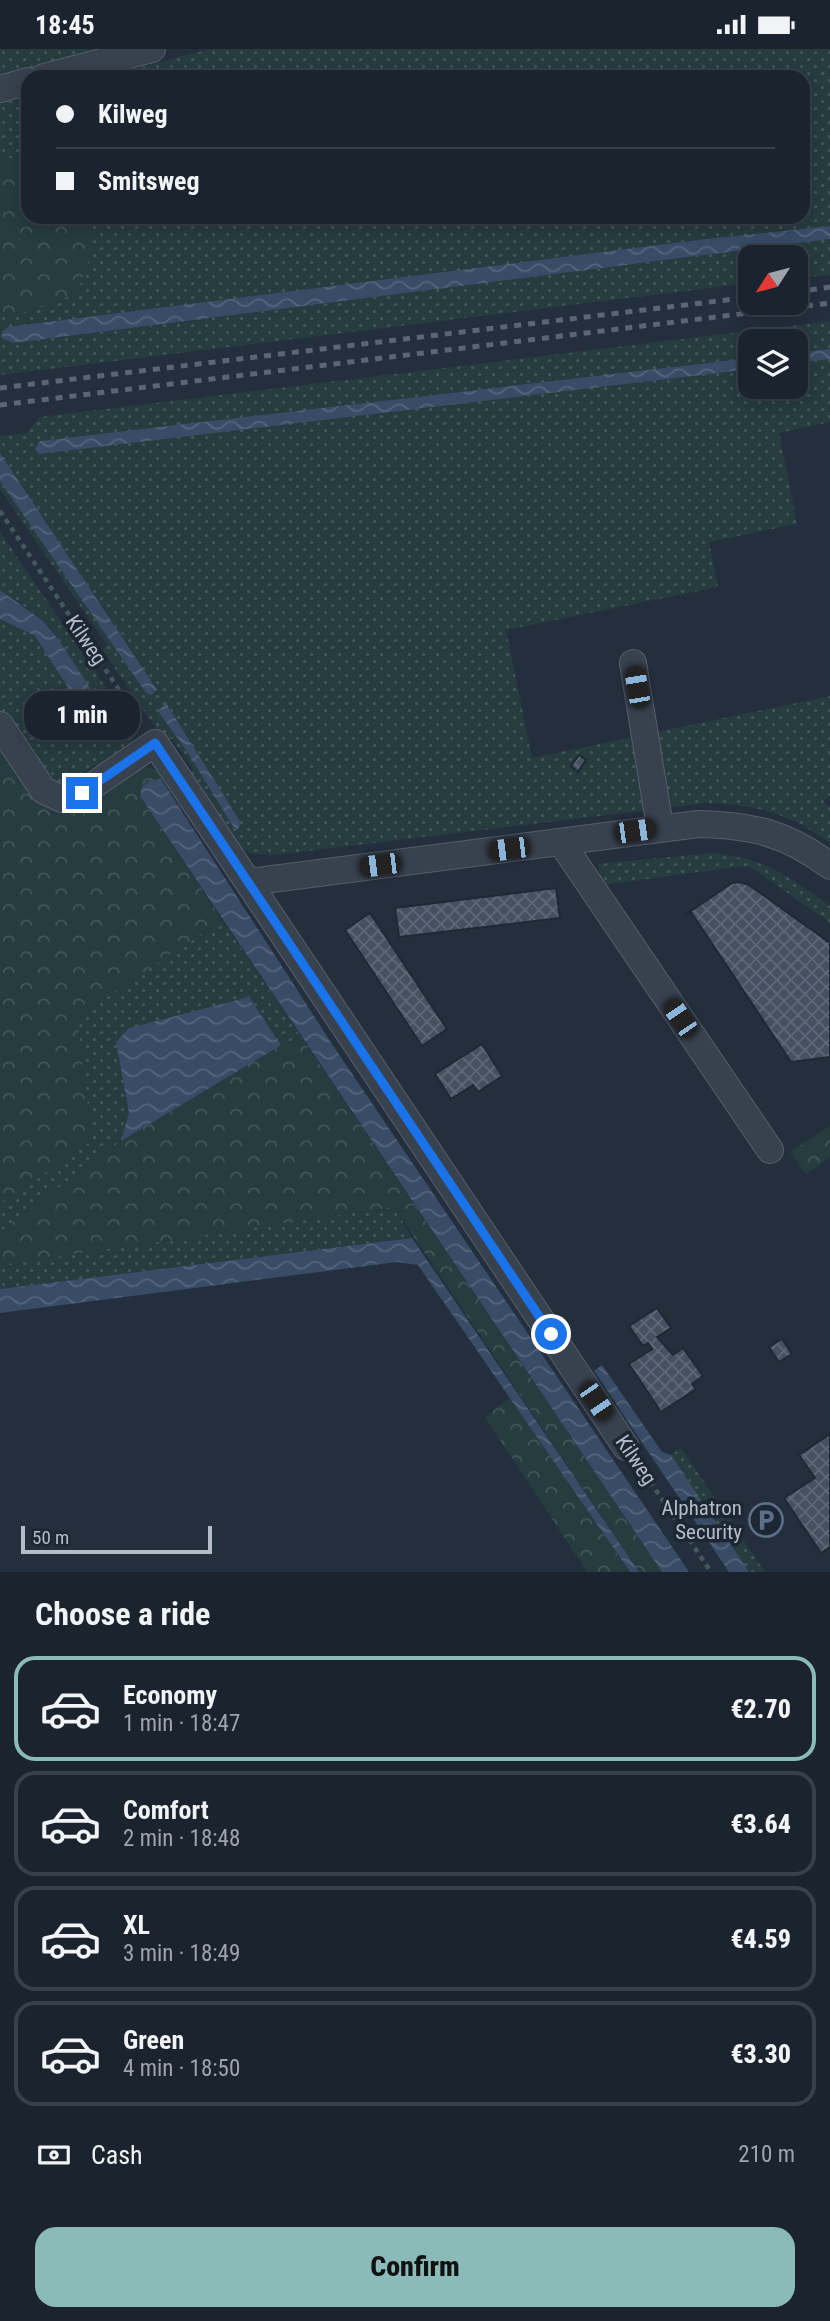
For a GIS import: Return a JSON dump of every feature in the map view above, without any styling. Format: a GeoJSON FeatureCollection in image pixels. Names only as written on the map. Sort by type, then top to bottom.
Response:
{"type":"FeatureCollection","features":[{"type":"Feature","properties":{"kind":"street"},"geometry":{"type":"LineString","coordinates":[[71,70],[152,49]]}},
{"type":"Feature","properties":{"kind":"street"},"geometry":{"type":"LineString","coordinates":[[0,89],[21,83]]}},
{"type":"Feature","properties":{"kind":"street"},"geometry":{"type":"LineString","coordinates":[[633,663],[660,827]]}},
{"type":"Feature","properties":{"kind":"street"},"geometry":{"type":"LineString","coordinates":[[0,725],[43,790],[62,799],[82,793],[155,743]]}},
{"type":"Feature","properties":{"kind":"street","name":"Kilweg"},"geometry":{"type":"LineString","coordinates":[[155,743],[626,1447]]}},
{"type":"Feature","properties":{"kind":"street"},"geometry":{"type":"LineString","coordinates":[[250,882],[660,827],[708,824],[756,828],[783,837],[830,866]]}},
{"type":"Feature","properties":{"kind":"street"},"geometry":{"type":"LineString","coordinates":[[561,842],[770,1150]]}},
{"type":"Feature","properties":{"kind":"path","name":"Kilweg"},"geometry":{"type":"LineString","coordinates":[[0,511],[155,743]]}},
{"type":"Feature","properties":{"kind":"path","name":"Kilweg"},"geometry":{"type":"LineString","coordinates":[[626,1447],[711,1572]]}},
{"type":"Feature","properties":{"kind":"green space"},"geometry":{"type":"Polygon","coordinates":[[[0,49],[117,49],[21,70],[0,76],[0,49]]]}},
{"type":"Feature","properties":{"kind":"green space"},"geometry":{"type":"Polygon","coordinates":[[[210,49],[830,49],[830,226],[706,239],[2,332],[2,337],[13,343],[738,251],[738,285],[0,375],[0,316],[16,315],[59,301],[91,255],[91,224],[810,224],[810,70],[129,70],[210,49]]]}},
{"type":"Feature","properties":{"kind":"green space"},"geometry":{"type":"Polygon","coordinates":[[[21,98],[21,160],[0,157],[0,103],[21,98]]]}},
{"type":"Feature","properties":{"kind":"green space"},"geometry":{"type":"Polygon","coordinates":[[[0,157],[21,160],[21,224],[91,224],[91,255],[78,290],[59,301],[16,315],[0,316],[0,157]]]}},
{"type":"Feature","properties":{"kind":"green space"},"geometry":{"type":"Polygon","coordinates":[[[830,239],[830,275],[808,277],[808,245],[783,245],[830,239]]]}},
{"type":"Feature","properties":{"kind":"green space"},"geometry":{"type":"Polygon","coordinates":[[[830,321],[830,422],[779,433],[797,524],[709,542],[718,587],[506,630],[532,758],[830,696],[830,796],[823,801],[830,807],[830,843],[801,824],[772,813],[742,806],[707,803],[274,855],[251,854],[237,845],[187,775],[193,769],[172,738],[166,743],[102,649],[107,645],[0,489],[0,436],[27,433],[40,417],[738,332],[738,399],[808,399],[808,329],[764,329],[830,321]]]}},
{"type":"Feature","properties":{"kind":"green space"},"geometry":{"type":"Polygon","coordinates":[[[0,532],[133,727],[131,742],[124,753],[99,770],[95,764],[68,785],[46,781],[0,710],[0,619],[35,636],[103,742],[81,679],[65,649],[44,622],[0,590],[0,532]]]}},
{"type":"Feature","properties":{"kind":"green space"},"geometry":{"type":"Polygon","coordinates":[[[0,745],[36,797],[52,809],[80,805],[91,800],[131,771],[153,769],[166,775],[147,783],[140,796],[222,920],[77,1017],[92,1141],[0,1203],[0,745]]]}},
{"type":"Feature","properties":{"kind":"green space"},"geometry":{"type":"Polygon","coordinates":[[[711,853],[747,859],[787,877],[830,906],[830,923],[752,868],[743,866],[603,885],[598,864],[711,853]]]}},
{"type":"Feature","properties":{"kind":"green space"},"geometry":{"type":"Polygon","coordinates":[[[222,920],[301,1037],[281,1045],[249,997],[116,1042],[129,1113],[121,1141],[0,1232],[0,1203],[92,1141],[77,1017],[222,920]]]}},
{"type":"Feature","properties":{"kind":"green space"},"geometry":{"type":"Polygon","coordinates":[[[301,1037],[662,1572],[639,1572],[394,1207],[0,1265],[0,1232],[121,1141],[268,1051],[301,1037]]]}},
{"type":"Feature","properties":{"kind":"green space"},"geometry":{"type":"Polygon","coordinates":[[[830,1126],[830,1157],[806,1174],[790,1152],[830,1126]]]}},
{"type":"Feature","properties":{"kind":"green space"},"geometry":{"type":"Polygon","coordinates":[[[394,1207],[412,1238],[0,1289],[0,1265],[394,1207]]]}},
{"type":"Feature","properties":{"kind":"green space"},"geometry":{"type":"Polygon","coordinates":[[[511,1397],[629,1572],[587,1572],[485,1417],[511,1397]]]}},
{"type":"Feature","properties":{"kind":"green space"},"geometry":{"type":"Polygon","coordinates":[[[681,1448],[765,1572],[749,1572],[671,1455],[681,1448]]]}},
{"type":"Feature","properties":{"kind":"water"},"geometry":{"type":"Polygon","coordinates":[[[830,226],[830,239],[783,245],[738,245],[738,251],[13,343],[2,338],[2,332],[8,327],[706,239],[830,226]]]}},
{"type":"Feature","properties":{"kind":"water"},"geometry":{"type":"Polygon","coordinates":[[[830,349],[830,359],[808,362],[808,352],[830,349]]]}},
{"type":"Feature","properties":{"kind":"water"},"geometry":{"type":"Polygon","coordinates":[[[738,360],[738,371],[39,454],[35,449],[40,441],[738,360]]]}},
{"type":"Feature","properties":{"kind":"water"},"geometry":{"type":"Polygon","coordinates":[[[0,453],[157,690],[151,695],[146,693],[0,481],[0,453]]]}},
{"type":"Feature","properties":{"kind":"water"},"geometry":{"type":"Polygon","coordinates":[[[0,590],[43,621],[59,640],[118,731],[118,739],[103,742],[35,636],[0,619],[0,590]]]}},
{"type":"Feature","properties":{"kind":"water"},"geometry":{"type":"Polygon","coordinates":[[[166,703],[241,823],[238,829],[234,828],[188,753],[158,711],[166,703]]]}},
{"type":"Feature","properties":{"kind":"water"},"geometry":{"type":"Polygon","coordinates":[[[161,779],[334,1047],[689,1572],[662,1572],[140,796],[142,787],[150,780],[161,779]]]}},
{"type":"Feature","properties":{"kind":"water"},"geometry":{"type":"Polygon","coordinates":[[[249,997],[281,1045],[121,1141],[129,1113],[116,1042],[129,1028],[249,997]]]}},
{"type":"Feature","properties":{"kind":"water"},"geometry":{"type":"Polygon","coordinates":[[[412,1238],[639,1572],[630,1572],[418,1265],[397,1262],[0,1313],[0,1289],[412,1238]]]}},
{"type":"Feature","properties":{"kind":"water"},"geometry":{"type":"Polygon","coordinates":[[[602,1365],[662,1452],[671,1455],[749,1572],[729,1572],[594,1371],[602,1365]]]}},
{"type":"Feature","properties":{"kind":"building"},"geometry":{"type":"Polygon","coordinates":[[[579,755],[586,760],[578,772],[571,766],[579,755]]]}},
{"type":"Feature","properties":{"kind":"building"},"geometry":{"type":"Polygon","coordinates":[[[732,883],[749,885],[830,943],[830,1057],[791,1062],[691,912],[685,915],[732,883]]]}},
{"type":"Feature","properties":{"kind":"building"},"geometry":{"type":"Polygon","coordinates":[[[556,888],[560,918],[399,937],[395,908],[556,888]]]}},
{"type":"Feature","properties":{"kind":"building"},"geometry":{"type":"Polygon","coordinates":[[[370,913],[447,1029],[422,1046],[345,930],[370,913]]]}},
{"type":"Feature","properties":{"kind":"building"},"geometry":{"type":"Polygon","coordinates":[[[482,1044],[502,1076],[478,1092],[473,1085],[451,1099],[435,1074],[482,1044]]]}},
{"type":"Feature","properties":{"kind":"building"},"geometry":{"type":"Polygon","coordinates":[[[657,1308],[671,1328],[657,1337],[673,1355],[683,1348],[703,1376],[692,1384],[696,1389],[661,1412],[629,1364],[652,1349],[648,1343],[643,1346],[629,1326],[657,1308]]]}},
{"type":"Feature","properties":{"kind":"building"},"geometry":{"type":"Polygon","coordinates":[[[782,1339],[792,1354],[779,1362],[769,1347],[782,1339]]]}},
{"type":"Feature","properties":{"kind":"building"},"geometry":{"type":"Polygon","coordinates":[[[830,1434],[830,1547],[821,1553],[784,1498],[815,1478],[799,1455],[830,1434]]]}},
{"type":"Feature","properties":{"kind":"railway"},"geometry":{"type":"LineString","coordinates":[[808,290],[830,287]]}},
{"type":"Feature","properties":{"kind":"railway"},"geometry":{"type":"LineString","coordinates":[[0,388],[738,299]]}},
{"type":"Feature","properties":{"kind":"railway"},"geometry":{"type":"LineString","coordinates":[[0,405],[830,303]]}},
{"type":"Feature","properties":{"kind":"place","name":"Alphatron Security"},"geometry":{"type":"Point","coordinates":[766,1520]}},
{"type":"Feature","properties":{"kind":"route"},"geometry":{"type":"LineString","coordinates":[[82,793],[155,743],[551,1334]]}}]}
